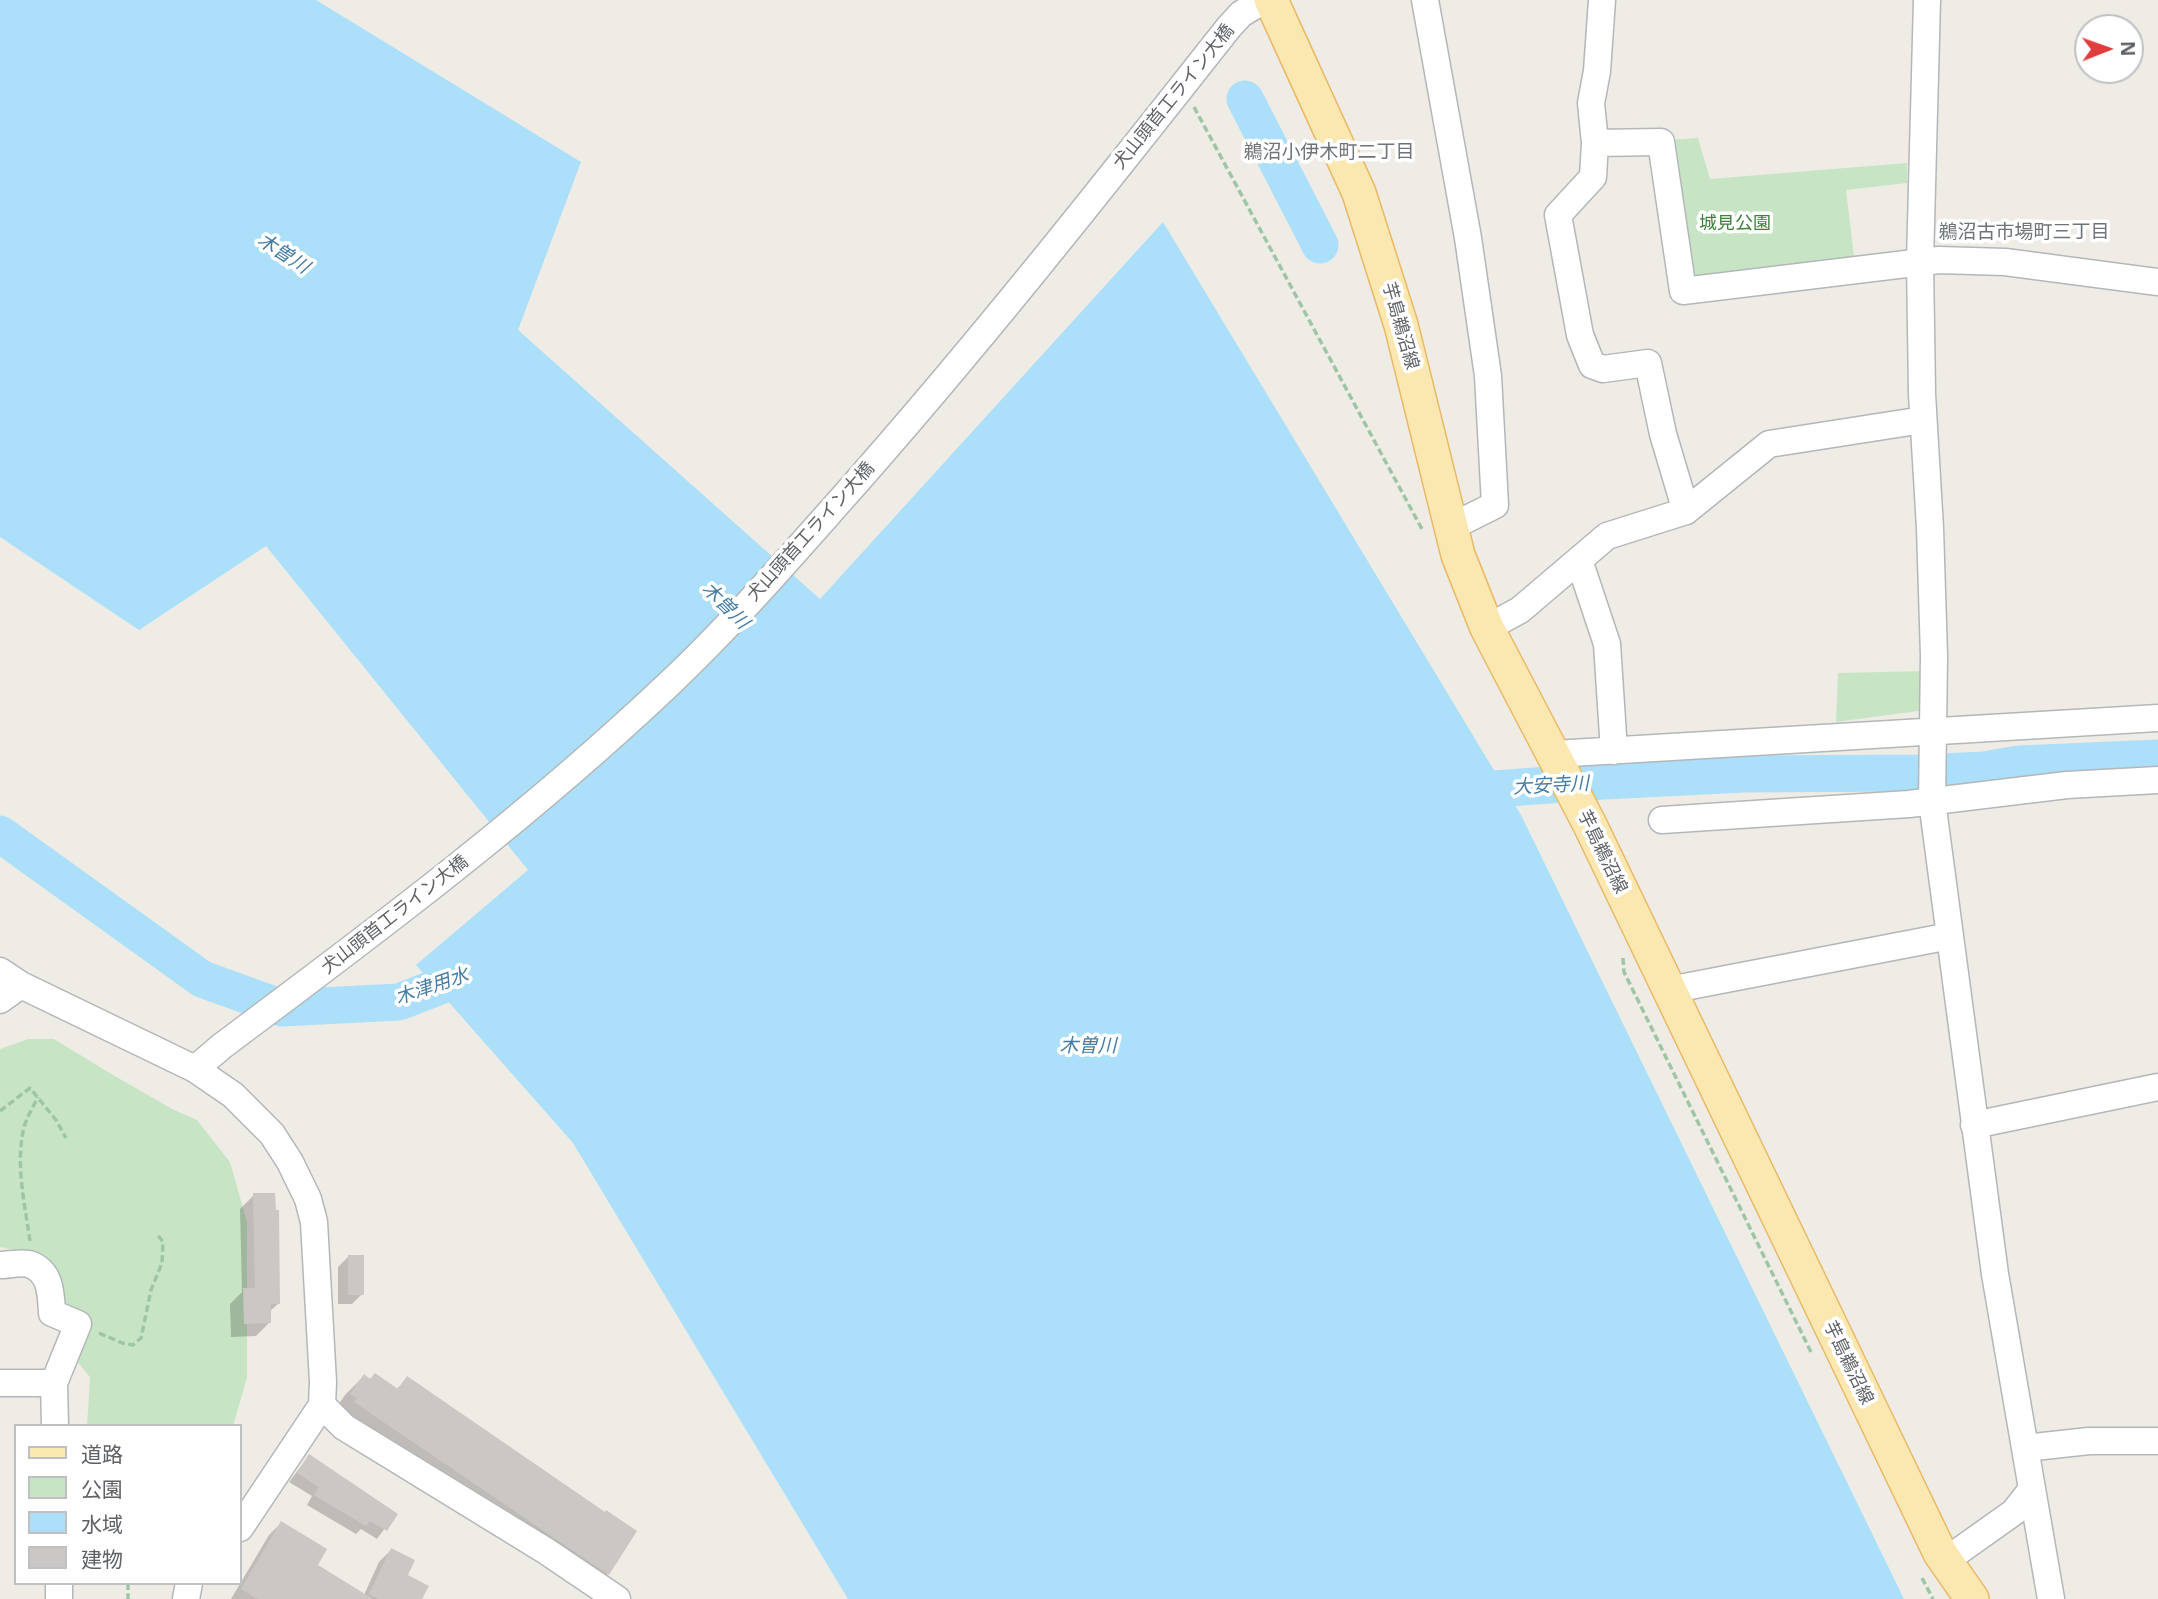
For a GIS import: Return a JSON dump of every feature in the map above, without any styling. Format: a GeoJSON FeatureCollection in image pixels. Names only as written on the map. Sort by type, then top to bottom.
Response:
{"type":"FeatureCollection","features":[{"type":"Feature","properties":{"kind":"main road","name":"芋島鵜沼線"},"geometry":{"type":"LineString","coordinates":[[1271,0],[1359,193],[1401,325],[1458,555],[1487,628],[1590,825],[1843,1354],[1945,1560],[1972,1599]]}},
{"type":"Feature","properties":{"kind":"street","name":"犬山頭首工ライン大橋"},"geometry":{"type":"LineString","coordinates":[[195,1069],[506,829],[672,681],[787,561],[915,418],[1229,27],[1241,14],[1264,0]]}},
{"type":"Feature","properties":{"kind":"street"},"geometry":{"type":"LineString","coordinates":[[1425,0],[1468,238],[1488,376],[1495,505],[1451,527]]}},
{"type":"Feature","properties":{"kind":"street"},"geometry":{"type":"LineString","coordinates":[[1602,0],[1597,71],[1591,103],[1595,143],[1593,177],[1558,215],[1580,335],[1592,365],[1603,369],[1648,363],[1663,434],[1686,511]]}},
{"type":"Feature","properties":{"kind":"street"},"geometry":{"type":"LineString","coordinates":[[1927,0],[1920,261],[1923,420],[1931,541],[1934,737],[1932,796],[1995,1274],[2051,1599]]}},
{"type":"Feature","properties":{"kind":"street"},"geometry":{"type":"LineString","coordinates":[[1595,143],[1661,142],[1683,291],[1920,261],[2006,262],[2158,282]]}},
{"type":"Feature","properties":{"kind":"street"},"geometry":{"type":"LineString","coordinates":[[1487,628],[1520,610],[1607,536],[1686,511],[1769,444],[1923,420]]}},
{"type":"Feature","properties":{"kind":"street"},"geometry":{"type":"LineString","coordinates":[[1578,560],[1607,644],[1614,751]]}},
{"type":"Feature","properties":{"kind":"street"},"geometry":{"type":"LineString","coordinates":[[1557,760],[1614,751],[1934,737],[2158,718]]}},
{"type":"Feature","properties":{"kind":"street"},"geometry":{"type":"LineString","coordinates":[[1662,820],[2067,785],[2158,780]]}},
{"type":"Feature","properties":{"kind":"street"},"geometry":{"type":"LineString","coordinates":[[1669,990],[1950,936]]}},
{"type":"Feature","properties":{"kind":"street"},"geometry":{"type":"LineString","coordinates":[[7,985],[195,1069],[233,1095],[272,1134],[290,1162],[307,1199],[316,1243],[322,1405],[242,1525]]}},
{"type":"Feature","properties":{"kind":"street"},"geometry":{"type":"LineString","coordinates":[[1974,1125],[2158,1087]]}},
{"type":"Feature","properties":{"kind":"street"},"geometry":{"type":"LineString","coordinates":[[0,1265],[29,1264],[45,1275],[52,1313],[78,1324],[54,1383],[55,1424]]}},
{"type":"Feature","properties":{"kind":"street"},"geometry":{"type":"LineString","coordinates":[[0,1383],[54,1383]]}},
{"type":"Feature","properties":{"kind":"street"},"geometry":{"type":"LineString","coordinates":[[322,1405],[344,1427],[545,1551],[617,1599]]}},
{"type":"Feature","properties":{"kind":"street"},"geometry":{"type":"LineString","coordinates":[[2025,1448],[2089,1441],[2158,1441]]}},
{"type":"Feature","properties":{"kind":"street"},"geometry":{"type":"LineString","coordinates":[[1945,1560],[2014,1512],[2032,1489]]}},
{"type":"Feature","properties":{"kind":"path"},"geometry":{"type":"LineString","coordinates":[[0,1111],[30,1088],[66,1138]]}},
{"type":"Feature","properties":{"kind":"path"},"geometry":{"type":"LineString","coordinates":[[29,1264],[30,1242],[21,1155],[24,1124],[38,1097]]}},
{"type":"Feature","properties":{"kind":"path"},"geometry":{"type":"LineString","coordinates":[[78,1324],[122,1343],[133,1345],[141,1338],[150,1290],[162,1263],[163,1242],[157,1234]]}},
{"type":"Feature","properties":{"kind":"green space","name":"城見公園"},"geometry":{"type":"Polygon","coordinates":[[[1698,138],[1710,179],[1907,163],[1907,183],[1846,190],[1854,257],[1686,277],[1671,140],[1698,138]]]}},
{"type":"Feature","properties":{"kind":"green space"},"geometry":{"type":"Polygon","coordinates":[[[1924,671],[1926,710],[1836,722],[1838,673],[1924,671]]]}},
{"type":"Feature","properties":{"kind":"green space"},"geometry":{"type":"Polygon","coordinates":[[[28,1039],[54,1039],[174,1110],[197,1120],[230,1162],[247,1222],[247,1378],[234,1424],[87,1424],[90,1377],[71,1354],[60,1311],[19,1251],[0,1247],[0,1049],[28,1039]]]}},
{"type":"Feature","properties":{"kind":"water","name":"木曽川"},"geometry":{"type":"Polygon","coordinates":[[[0,0],[316,0],[581,162],[518,330],[820,599],[1163,222],[1521,815],[1904,1599],[848,1599],[573,1143],[416,965],[528,870],[266,546],[139,630],[0,537],[0,0]]]}},
{"type":"Feature","properties":{"kind":"building"},"geometry":{"type":"Polygon","coordinates":[[[253,1193],[275,1193],[276,1210],[279,1210],[280,1304],[271,1304],[271,1323],[244,1324],[243,1288],[255,1288],[253,1193]]]}},
{"type":"Feature","properties":{"kind":"building"},"geometry":{"type":"Polygon","coordinates":[[[348,1255],[364,1255],[364,1295],[348,1295],[348,1255]]]}},
{"type":"Feature","properties":{"kind":"building"},"geometry":{"type":"Polygon","coordinates":[[[375,1373],[398,1389],[407,1376],[605,1512],[606,1510],[637,1531],[609,1575],[354,1402],[357,1398],[350,1394],[364,1374],[370,1379],[375,1373]]]}},
{"type":"Feature","properties":{"kind":"building"},"geometry":{"type":"Polygon","coordinates":[[[309,1454],[398,1514],[387,1531],[370,1521],[366,1526],[314,1495],[319,1487],[297,1473],[309,1454]]]}},
{"type":"Feature","properties":{"kind":"building"},"geometry":{"type":"Polygon","coordinates":[[[281,1521],[327,1549],[318,1565],[373,1599],[258,1599],[241,1589],[281,1521]]]}},
{"type":"Feature","properties":{"kind":"building"},"geometry":{"type":"Polygon","coordinates":[[[391,1548],[415,1560],[408,1575],[429,1586],[422,1599],[379,1599],[369,1594],[391,1548]]]}},
{"type":"Feature","properties":{"kind":"waterway"},"geometry":{"type":"LineString","coordinates":[[1245,99],[1320,245]]}},
{"type":"Feature","properties":{"kind":"waterway","name":"大安寺川"},"geometry":{"type":"LineString","coordinates":[[1453,792],[1744,774],[1919,773],[1984,770],[2019,764],[2158,758]]}},
{"type":"Feature","properties":{"kind":"waterway","name":"木津用水"},"geometry":{"type":"LineString","coordinates":[[0,834],[202,979],[282,1008],[399,1002],[481,970]]}},
{"type":"Feature","properties":{"kind":"district","name":"鵜沼小伊木町二丁目"},"geometry":{"type":"Point","coordinates":[1329,153]}},
{"type":"Feature","properties":{"kind":"district","name":"鵜沼古市場町三丁目"},"geometry":{"type":"Point","coordinates":[2024,233]}}]}
